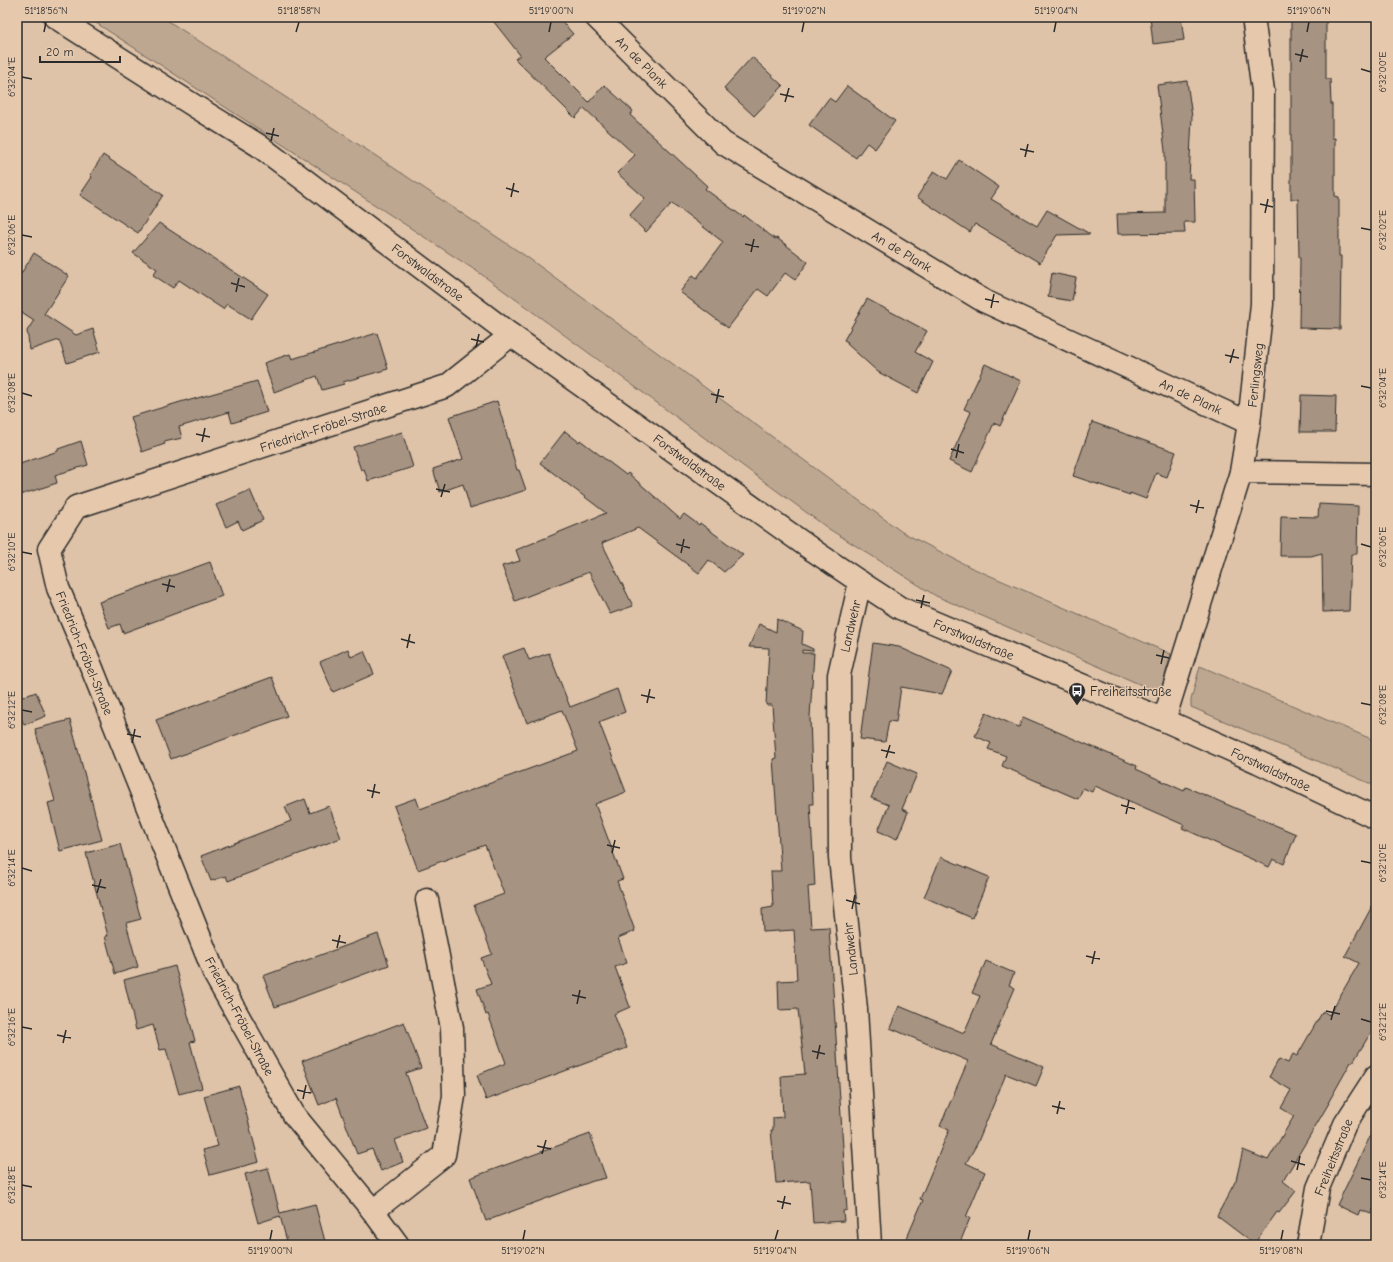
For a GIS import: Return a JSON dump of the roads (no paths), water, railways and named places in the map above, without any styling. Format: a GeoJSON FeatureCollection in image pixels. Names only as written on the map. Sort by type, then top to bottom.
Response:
{"type":"FeatureCollection","features":[{"type":"Feature","properties":{"kind":"street","name":"Forstwaldstraße"},"geometry":{"type":"LineString","coordinates":[[55,17],[258,145],[511,335],[860,582],[900,608],[1164,720],[1258,762],[1376,818]]}},
{"type":"Feature","properties":{"kind":"street","name":"An de Plank"},"geometry":{"type":"LineString","coordinates":[[596,17],[723,143],[984,301],[1250,423]]}},
{"type":"Feature","properties":{"kind":"street","name":"Ferlingsweg"},"geometry":{"type":"LineString","coordinates":[[1164,720],[1241,472],[1250,423],[1262,304],[1263,91],[1253,17]]}},
{"type":"Feature","properties":{"kind":"street","name":"Friedrich-Fröbel-Straße"},"geometry":{"type":"LineString","coordinates":[[398,1245],[294,1115],[215,974],[89,661],[58,588],[49,549],[76,506],[447,386],[511,335]]}},
{"type":"Feature","properties":{"kind":"street"},"geometry":{"type":"LineString","coordinates":[[1241,472],[1376,474]]}},
{"type":"Feature","properties":{"kind":"street","name":"Landwehr"},"geometry":{"type":"LineString","coordinates":[[860,582],[839,675],[840,858],[856,1009],[870,1245]]}},
{"type":"Feature","properties":{"kind":"street"},"geometry":{"type":"LineString","coordinates":[[373,1212],[444,1155],[454,1096],[452,1028],[427,900]]}},
{"type":"Feature","properties":{"kind":"street","name":"Freiheitsstraße"},"geometry":{"type":"LineString","coordinates":[[1308,1245],[1318,1188],[1345,1124],[1376,1076]]}},
{"type":"Feature","properties":{"kind":"place","name":"Freiheitsstraße"},"geometry":{"type":"Point","coordinates":[1077,706]}}]}
